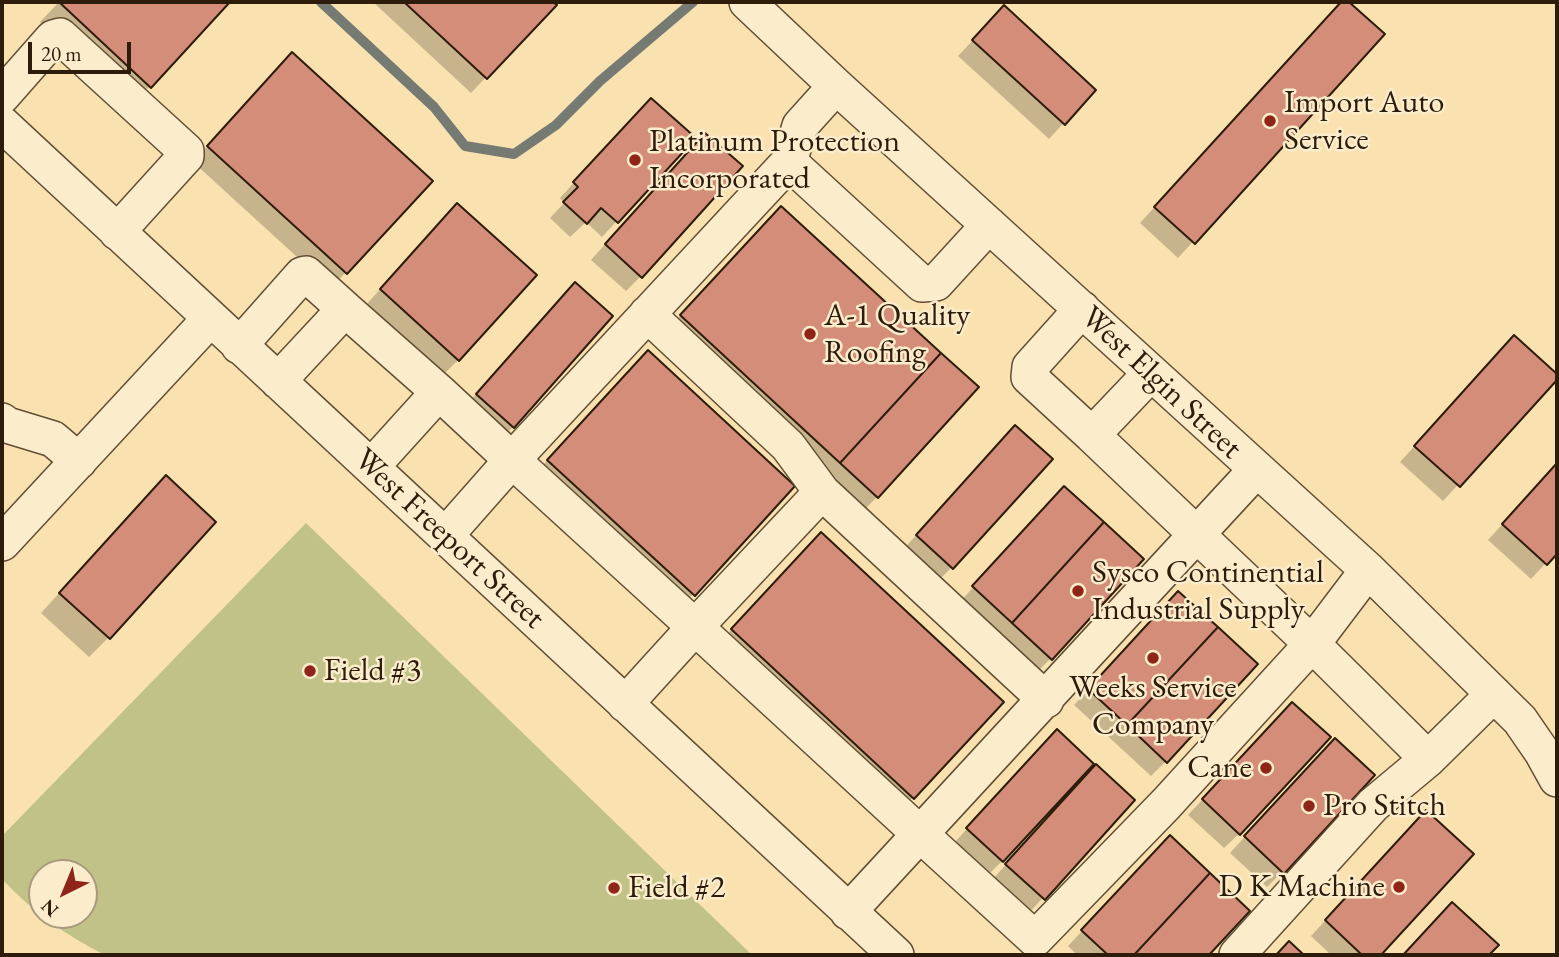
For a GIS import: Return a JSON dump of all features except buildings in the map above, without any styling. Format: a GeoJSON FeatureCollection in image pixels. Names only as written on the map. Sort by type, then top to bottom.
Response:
{"type":"FeatureCollection","features":[{"type":"Feature","properties":{"kind":"street","name":"West Elgin Street"},"geometry":{"type":"LineString","coordinates":[[747,2],[1368,570],[1520,720],[1557,779]]}},
{"type":"Feature","properties":{"kind":"street"},"geometry":{"type":"LineString","coordinates":[[2,96],[53,38],[60,36],[186,151],[186,156],[117,232]]}},
{"type":"Feature","properties":{"kind":"street"},"geometry":{"type":"LineString","coordinates":[[445,536],[512,460],[789,162],[800,126],[836,86]]}},
{"type":"Feature","properties":{"kind":"street","name":"West Freeport Street"},"geometry":{"type":"LineString","coordinates":[[2,124],[897,955]]}},
{"type":"Feature","properties":{"kind":"street"},"geometry":{"type":"LineString","coordinates":[[789,162],[922,284],[936,283],[989,225]]}},
{"type":"Feature","properties":{"kind":"street"},"geometry":{"type":"LineString","coordinates":[[239,346],[302,275],[306,274],[439,392],[920,834],[1036,950],[1312,643],[1368,570]]}},
{"type":"Feature","properties":{"kind":"street"},"geometry":{"type":"LineString","coordinates":[[278,381],[345,309]]}},
{"type":"Feature","properties":{"kind":"street"},"geometry":{"type":"LineString","coordinates":[[1082,309],[1030,367],[1029,377],[1312,643],[1428,759]]}},
{"type":"Feature","properties":{"kind":"street"},"geometry":{"type":"LineString","coordinates":[[647,314],[788,446],[822,492],[1046,700]]}},
{"type":"Feature","properties":{"kind":"street"},"geometry":{"type":"LineString","coordinates":[[2,543],[210,319]]}},
{"type":"Feature","properties":{"kind":"street"},"geometry":{"type":"LineString","coordinates":[[1092,435],[1151,373]]}},
{"type":"Feature","properties":{"kind":"street"},"geometry":{"type":"LineString","coordinates":[[372,466],[439,392]]}},
{"type":"Feature","properties":{"kind":"street"},"geometry":{"type":"LineString","coordinates":[[4,429],[52,439],[79,461]]}},
{"type":"Feature","properties":{"kind":"street"},"geometry":{"type":"LineString","coordinates":[[848,912],[1256,470]]}},
{"type":"Feature","properties":{"kind":"street"},"geometry":{"type":"LineString","coordinates":[[625,704],[822,492]]}},
{"type":"Feature","properties":{"kind":"street"},"geometry":{"type":"LineString","coordinates":[[1237,955],[1373,805],[1428,759],[1494,694]]}},
{"type":"Feature","properties":{"kind":"green space","name":"Field #3"},"geometry":{"type":"Polygon","coordinates":[[[306,523],[752,955],[105,955],[60,929],[98,929],[98,859],[28,859],[28,904],[2,879],[2,836],[306,523]]]}},
{"type":"Feature","properties":{"kind":"waterway"},"geometry":{"type":"LineString","coordinates":[[321,2],[434,107],[465,146],[514,154],[556,125],[600,81],[693,2]]}},
{"type":"Feature","properties":{"kind":"place","name":"Import Auto Service"},"geometry":{"type":"Point","coordinates":[1270,121]}},
{"type":"Feature","properties":{"kind":"place","name":"Platinum Protection Incorporated"},"geometry":{"type":"Point","coordinates":[635,160]}},
{"type":"Feature","properties":{"kind":"place","name":"A-1 Quality Roofing"},"geometry":{"type":"Point","coordinates":[810,334]}},
{"type":"Feature","properties":{"kind":"place","name":"Sysco Continential Industrial Supply"},"geometry":{"type":"Point","coordinates":[1078,591]}},
{"type":"Feature","properties":{"kind":"place","name":"Weeks Service Company"},"geometry":{"type":"Point","coordinates":[1153,658]}},
{"type":"Feature","properties":{"kind":"place","name":"Field #3"},"geometry":{"type":"Point","coordinates":[310,671]}},
{"type":"Feature","properties":{"kind":"place","name":"Cane"},"geometry":{"type":"Point","coordinates":[1266,768]}},
{"type":"Feature","properties":{"kind":"place","name":"Pro Stitch"},"geometry":{"type":"Point","coordinates":[1309,806]}},
{"type":"Feature","properties":{"kind":"place","name":"D K Machine"},"geometry":{"type":"Point","coordinates":[1399,887]}},
{"type":"Feature","properties":{"kind":"place","name":"Field #2"},"geometry":{"type":"Point","coordinates":[614,888]}}]}
